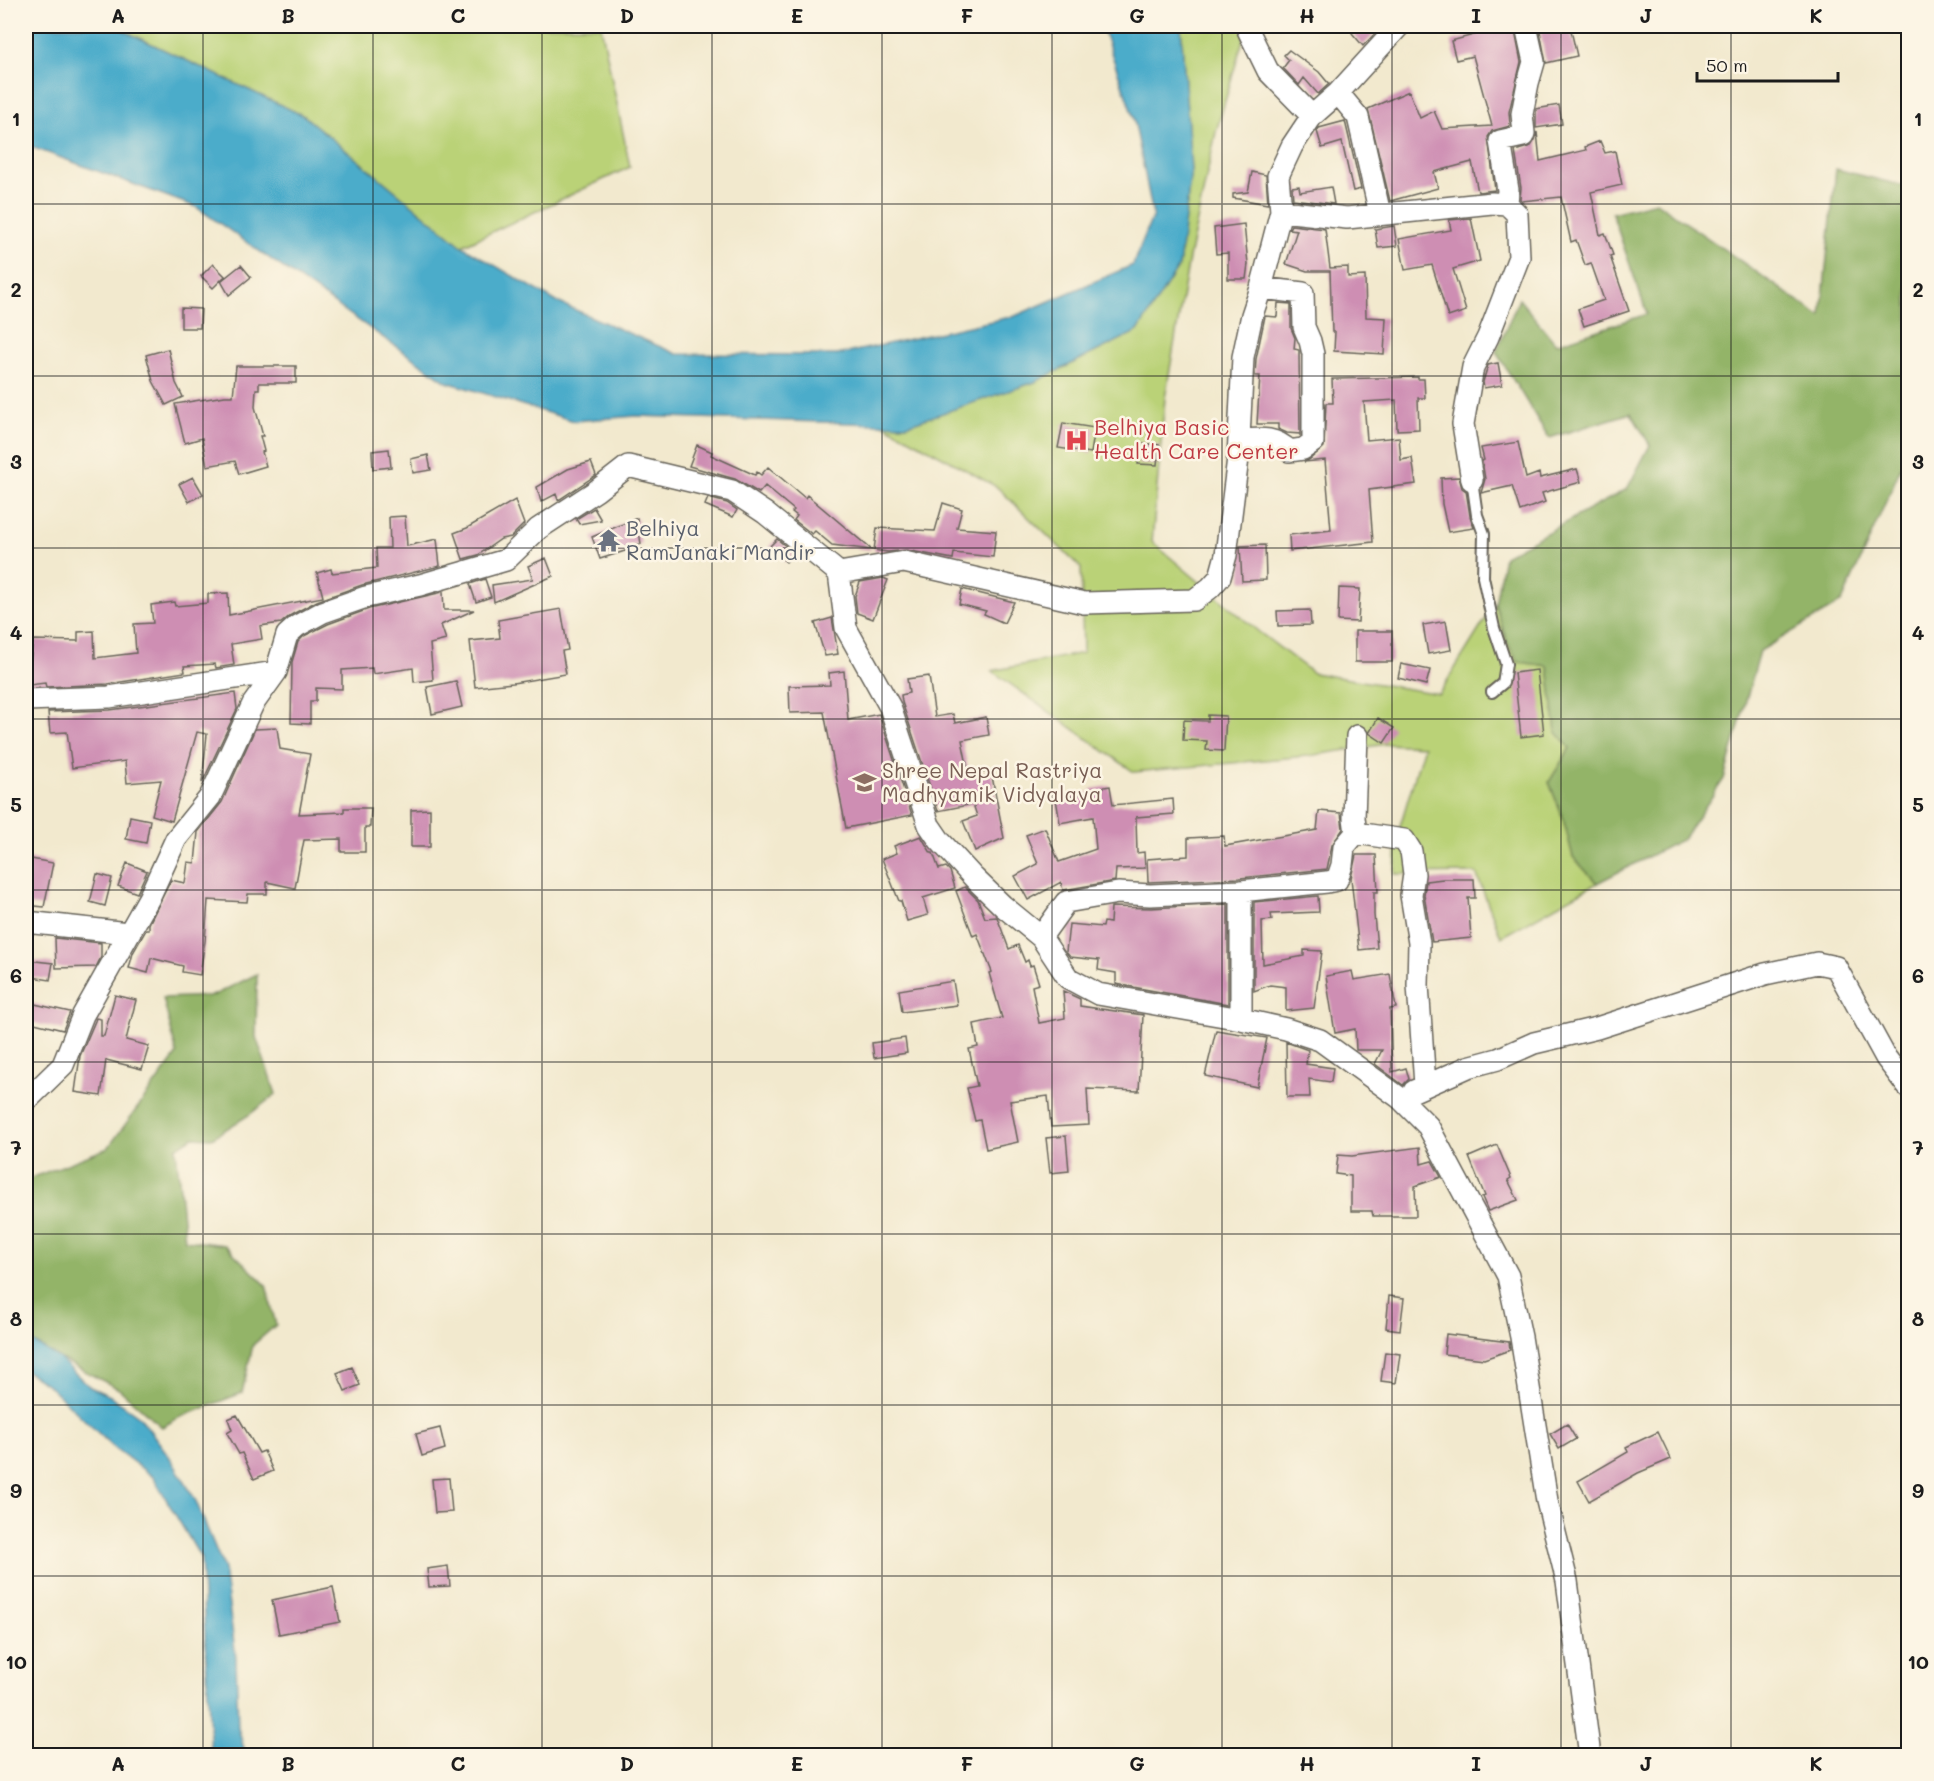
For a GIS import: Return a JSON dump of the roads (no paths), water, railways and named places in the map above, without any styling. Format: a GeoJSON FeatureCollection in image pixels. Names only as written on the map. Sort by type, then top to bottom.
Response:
{"type":"FeatureCollection","features":[{"type":"Feature","properties":{"kind":"street"},"geometry":{"type":"LineString","coordinates":[[1246,26],[1268,71],[1312,116]]}},
{"type":"Feature","properties":{"kind":"street"},"geometry":{"type":"LineString","coordinates":[[839,573],[904,562],[1084,603],[1194,600],[1220,578],[1226,555],[1239,440],[1243,357],[1252,315],[1281,211],[1278,176],[1292,146],[1312,116],[1338,93],[1400,26]]}},
{"type":"Feature","properties":{"kind":"street"},"geometry":{"type":"LineString","coordinates":[[1507,204],[1508,190],[1500,141],[1523,136],[1524,133],[1522,114],[1534,62],[1526,26]]}},
{"type":"Feature","properties":{"kind":"street"},"geometry":{"type":"LineString","coordinates":[[1338,93],[1358,117],[1380,214]]}},
{"type":"Feature","properties":{"kind":"street"},"geometry":{"type":"LineString","coordinates":[[1281,211],[1347,218],[1492,203],[1507,204],[1517,214],[1519,257],[1488,337],[1473,367],[1462,424],[1472,480]]}},
{"type":"Feature","properties":{"kind":"street"},"geometry":{"type":"LineString","coordinates":[[1239,440],[1264,439],[1281,442],[1289,451],[1303,449],[1313,442],[1313,354],[1304,327],[1303,293],[1261,288]]}},
{"type":"Feature","properties":{"kind":"street"},"geometry":{"type":"LineString","coordinates":[[26,1101],[63,1065],[82,1015],[149,898],[176,839],[210,797],[254,704],[276,672],[288,635],[297,626],[323,612],[366,597],[420,585],[506,560],[538,529],[596,491],[627,466],[732,491],[765,513],[839,573],[846,628],[890,707],[929,825],[940,841],[974,878],[1003,906],[1041,937],[1068,978],[1098,994],[1241,1019],[1286,1029],[1320,1040],[1400,1098],[1428,1126],[1508,1276],[1521,1337],[1547,1501],[1567,1581],[1590,1755]]}},
{"type":"Feature","properties":{"kind":"street"},"geometry":{"type":"LineString","coordinates":[[26,700],[109,697],[276,672]]}},
{"type":"Feature","properties":{"kind":"street"},"geometry":{"type":"LineString","coordinates":[[1041,937],[1066,902],[1118,893],[1150,895],[1241,891],[1337,880],[1344,847],[1356,832],[1354,818],[1357,736]]}},
{"type":"Feature","properties":{"kind":"street"},"geometry":{"type":"LineString","coordinates":[[1356,832],[1404,840],[1411,851],[1414,874],[1411,895],[1419,943],[1418,985],[1425,1085]]}},
{"type":"Feature","properties":{"kind":"street"},"geometry":{"type":"LineString","coordinates":[[1241,891],[1241,1019]]}},
{"type":"Feature","properties":{"kind":"street"},"geometry":{"type":"LineString","coordinates":[[26,922],[128,933]]}},
{"type":"Feature","properties":{"kind":"street"},"geometry":{"type":"LineString","coordinates":[[1400,1098],[1468,1067],[1498,1059],[1534,1043],[1596,1028],[1765,974],[1817,963],[1836,967],[1886,1058],[1908,1087]]}},
{"type":"Feature","properties":{"kind":"lane"},"geometry":{"type":"LineString","coordinates":[[1472,480],[1477,515],[1484,534],[1484,577],[1494,628],[1506,664],[1503,682],[1492,692]]}},
{"type":"Feature","properties":{"kind":"water"},"geometry":{"type":"Polygon","coordinates":[[[26,26],[114,26],[304,116],[462,246],[557,302],[677,354],[837,355],[1015,316],[1133,265],[1153,215],[1134,119],[1102,26],[1181,26],[1191,170],[1179,266],[1138,331],[1035,382],[907,425],[636,416],[574,421],[447,382],[196,207],[26,145],[26,26]]]}},
{"type":"Feature","properties":{"kind":"water"},"geometry":{"type":"Polygon","coordinates":[[[26,1338],[59,1358],[90,1387],[110,1396],[140,1417],[169,1456],[195,1499],[224,1569],[236,1658],[238,1728],[246,1755],[211,1755],[201,1558],[153,1477],[112,1446],[48,1385],[26,1371],[26,1338]]]}},
{"type":"Feature","properties":{"kind":"place","name":"Belhiya Basic Health Care Center"},"geometry":{"type":"Point","coordinates":[1076,440]}},
{"type":"Feature","properties":{"kind":"place","name":"Belhiya RamJanaki Mandir"},"geometry":{"type":"Point","coordinates":[608,541]}},
{"type":"Feature","properties":{"kind":"place","name":"Shree Nepal Rastriya Madhyamik Vidyalaya"},"geometry":{"type":"Point","coordinates":[864,783]}}]}
